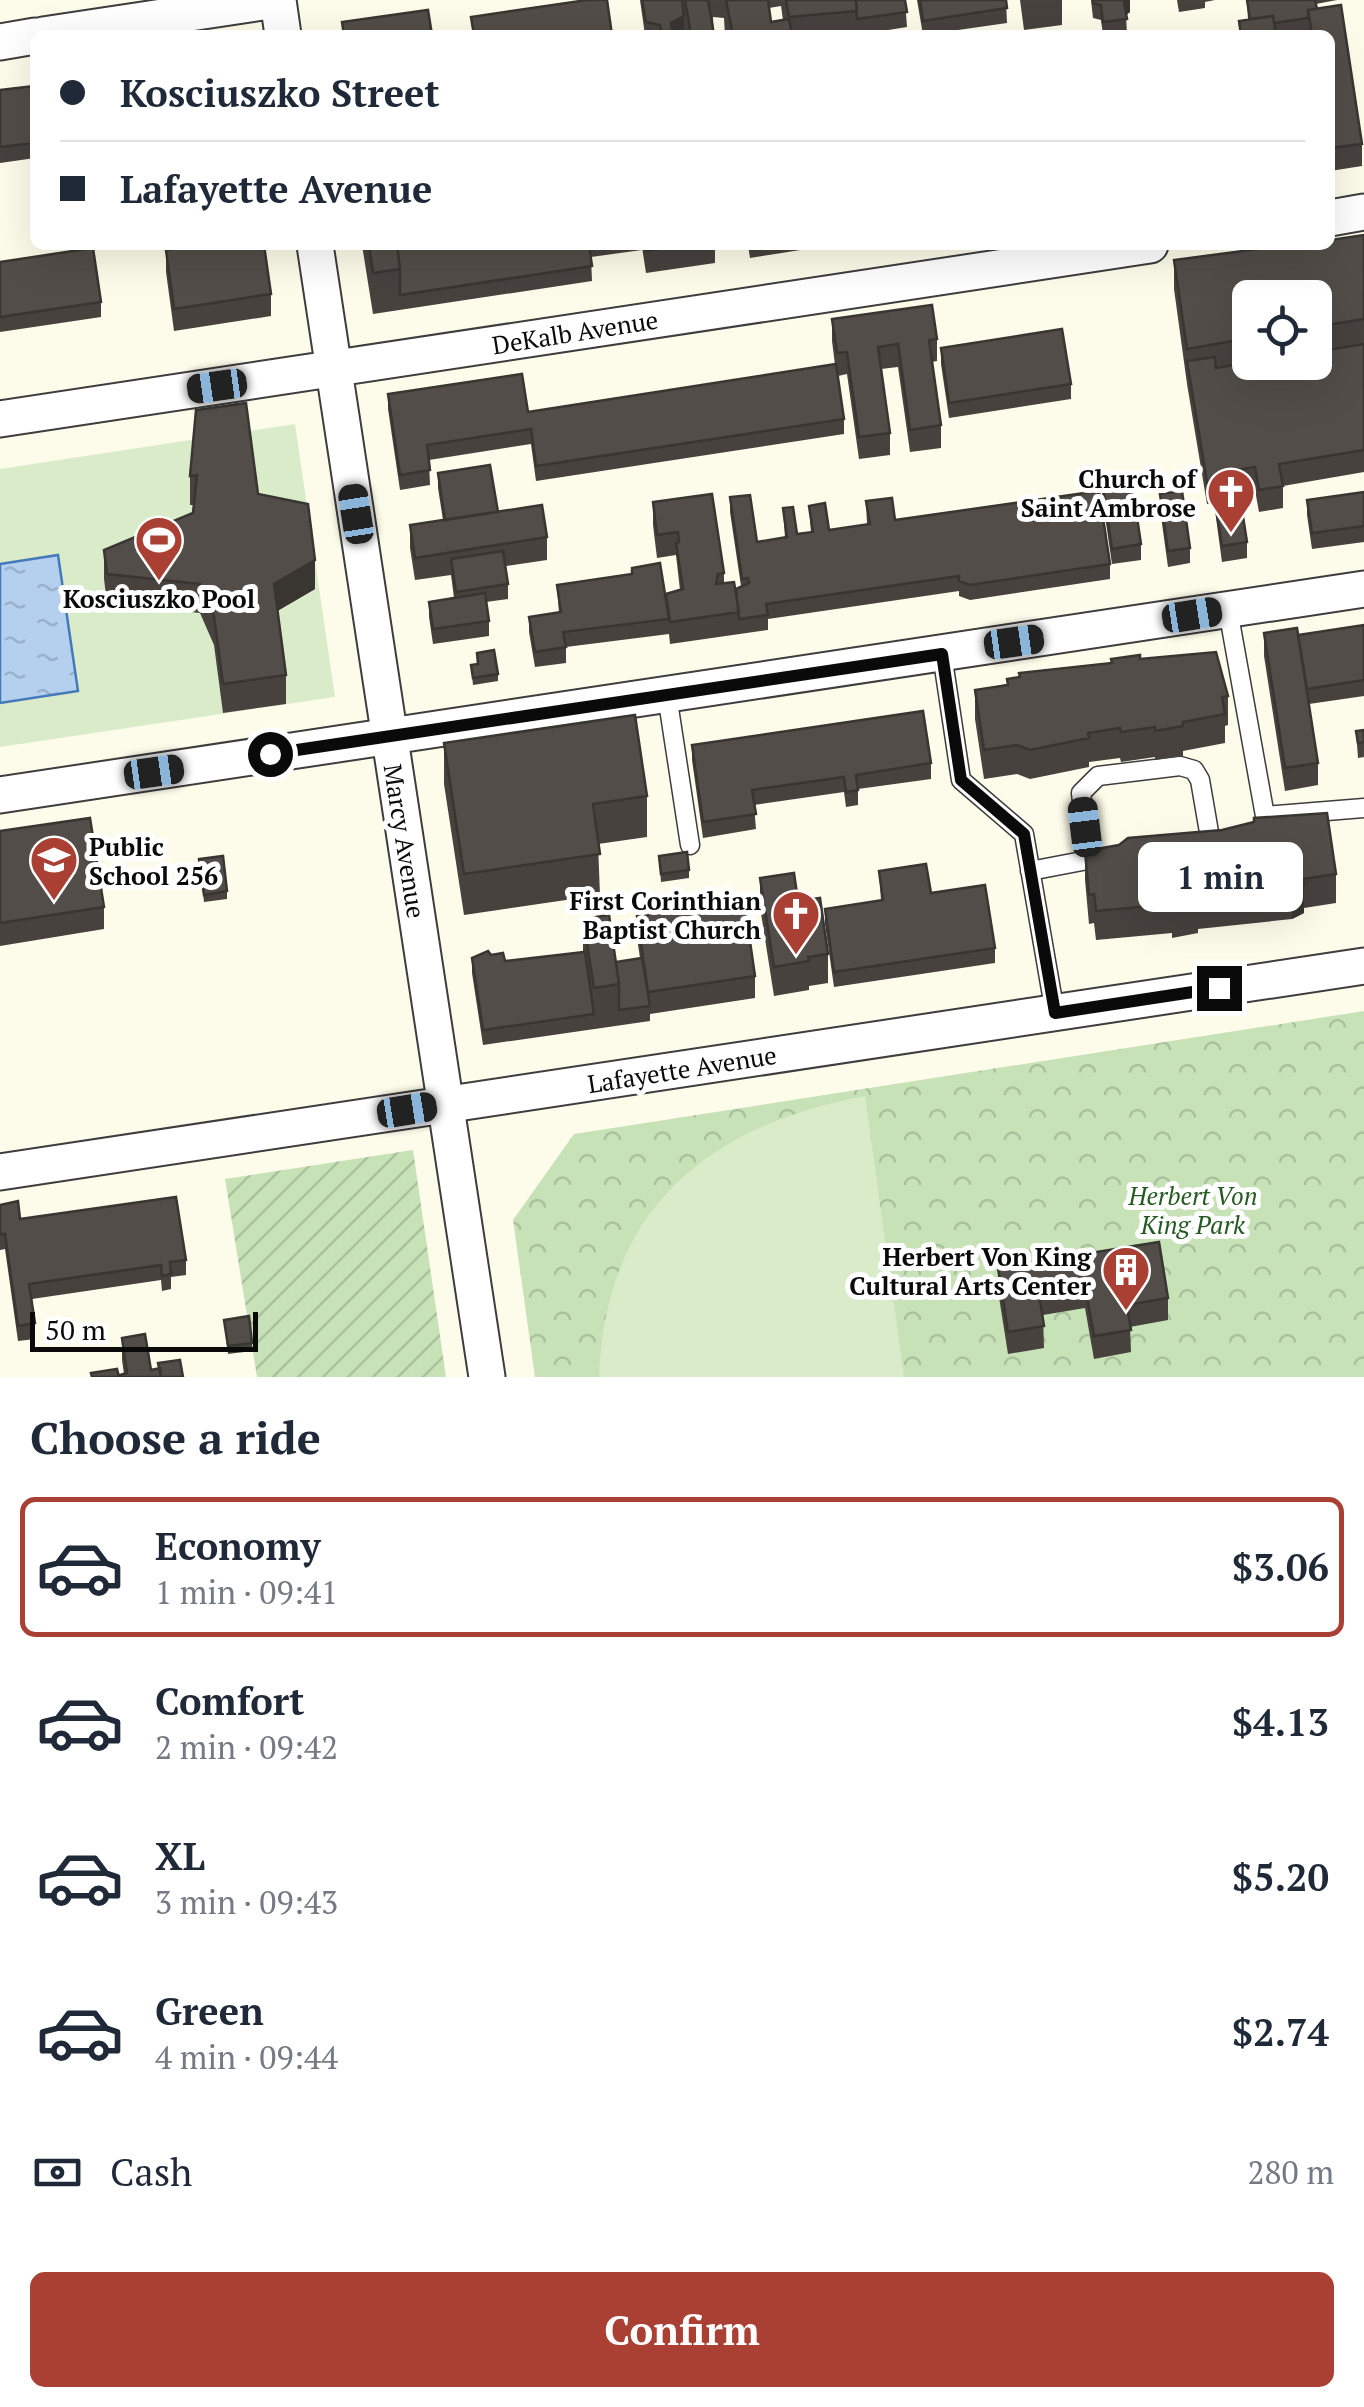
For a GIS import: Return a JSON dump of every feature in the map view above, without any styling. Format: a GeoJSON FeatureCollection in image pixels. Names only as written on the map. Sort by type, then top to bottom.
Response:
{"type":"FeatureCollection","features":[{"type":"Feature","properties":{"kind":"street"},"geometry":{"type":"LineString","coordinates":[[76,30],[277,0],[283,30]]}},
{"type":"Feature","properties":{"kind":"street"},"geometry":{"type":"LineString","coordinates":[[0,42],[30,37]]}},
{"type":"Feature","properties":{"kind":"street"},"geometry":{"type":"LineString","coordinates":[[1335,217],[1364,212]]}},
{"type":"Feature","properties":{"kind":"street","name":"Marcy Avenue"},"geometry":{"type":"LineString","coordinates":[[316,250],[486,1377]]}},
{"type":"Feature","properties":{"kind":"street","name":"DeKalb Avenue"},"geometry":{"type":"LineString","coordinates":[[0,418],[1117,250]]}},
{"type":"Feature","properties":{"kind":"street"},"geometry":{"type":"LineString","coordinates":[[0,795],[1364,589]]}},
{"type":"Feature","properties":{"kind":"street","name":"Lafayette Avenue"},"geometry":{"type":"LineString","coordinates":[[0,1172],[1364,966]]}},
{"type":"Feature","properties":{"kind":"lane"},"geometry":{"type":"LineString","coordinates":[[1228,610],[1261,823],[1364,808]]}},
{"type":"Feature","properties":{"kind":"lane"},"geometry":{"type":"LineString","coordinates":[[942,654],[961,780],[1024,834],[1055,1013]]}},
{"type":"Feature","properties":{"kind":"lane"},"geometry":{"type":"LineString","coordinates":[[667,695],[690,845]]}},
{"type":"Feature","properties":{"kind":"lane"},"geometry":{"type":"LineString","coordinates":[[1089,860],[1081,793],[1098,776],[1180,766],[1194,770],[1200,780],[1209,838]]}},
{"type":"Feature","properties":{"kind":"lane"},"geometry":{"type":"LineString","coordinates":[[1030,871],[1124,854]]}},
{"type":"Feature","properties":{"kind":"green space","name":"Kosciuszko Pool"},"geometry":{"type":"Polygon","coordinates":[[[295,424],[335,697],[0,747],[0,469],[295,424]]]}},
{"type":"Feature","properties":{"kind":"green space","name":"Herbert Von King Park"},"geometry":{"type":"Polygon","coordinates":[[[1364,1011],[1364,1377],[535,1377],[513,1220],[574,1134],[1364,1011]]]}},
{"type":"Feature","properties":{"kind":"green space"},"geometry":{"type":"Polygon","coordinates":[[[865,1096],[904,1377],[599,1377],[606,1318],[621,1266],[644,1222],[675,1185],[713,1154],[758,1129],[808,1110],[865,1096]]]}},
{"type":"Feature","properties":{"kind":"green space"},"geometry":{"type":"Polygon","coordinates":[[[413,1150],[446,1377],[257,1377],[225,1179],[413,1150]]]}},
{"type":"Feature","properties":{"kind":"water"},"geometry":{"type":"Polygon","coordinates":[[[58,555],[78,691],[0,703],[0,564],[58,555]]]}},
{"type":"Feature","properties":{"kind":"building"},"geometry":{"type":"Polygon","coordinates":[[[607,0],[611,30],[473,30],[471,17],[607,0]]]}},
{"type":"Feature","properties":{"kind":"building"},"geometry":{"type":"Polygon","coordinates":[[[642,0],[682,0],[684,16],[671,23],[672,30],[661,30],[660,25],[646,22],[642,0]]]}},
{"type":"Feature","properties":{"kind":"building"},"geometry":{"type":"Polygon","coordinates":[[[685,0],[708,0],[713,30],[690,30],[685,0]]]}},
{"type":"Feature","properties":{"kind":"building"},"geometry":{"type":"Polygon","coordinates":[[[726,0],[768,0],[771,22],[789,19],[791,30],[732,30],[726,0]]]}},
{"type":"Feature","properties":{"kind":"building"},"geometry":{"type":"Polygon","coordinates":[[[786,0],[856,0],[857,11],[789,17],[786,0]]]}},
{"type":"Feature","properties":{"kind":"building"},"geometry":{"type":"Polygon","coordinates":[[[856,0],[905,0],[907,12],[857,19],[856,0]]]}},
{"type":"Feature","properties":{"kind":"building"},"geometry":{"type":"Polygon","coordinates":[[[920,0],[1006,0],[1007,8],[923,21],[920,0]]]}},
{"type":"Feature","properties":{"kind":"building"},"geometry":{"type":"Polygon","coordinates":[[[1093,0],[1126,0],[1127,19],[1103,22],[1101,5],[1093,0]]]}},
{"type":"Feature","properties":{"kind":"building"},"geometry":{"type":"Polygon","coordinates":[[[1247,0],[1315,0],[1317,9],[1308,10],[1308,18],[1274,23],[1273,16],[1250,19],[1247,0]]]}},
{"type":"Feature","properties":{"kind":"building"},"geometry":{"type":"Polygon","coordinates":[[[1341,5],[1362,144],[1335,147],[1335,30],[1311,30],[1308,10],[1341,5]]]}},
{"type":"Feature","properties":{"kind":"building"},"geometry":{"type":"Polygon","coordinates":[[[428,10],[431,30],[343,30],[342,22],[428,10]]]}},
{"type":"Feature","properties":{"kind":"building"},"geometry":{"type":"Polygon","coordinates":[[[1273,16],[1275,30],[1240,30],[1239,21],[1273,16]]]}},
{"type":"Feature","properties":{"kind":"building"},"geometry":{"type":"Polygon","coordinates":[[[30,87],[30,144],[0,147],[0,90],[30,87]]]}},
{"type":"Feature","properties":{"kind":"building"},"geometry":{"type":"Polygon","coordinates":[[[1364,235],[1364,319],[1332,324],[1332,280],[1232,280],[1232,341],[1187,349],[1174,260],[1251,250],[1335,250],[1335,239],[1364,235]]]}},
{"type":"Feature","properties":{"kind":"building"},"geometry":{"type":"Polygon","coordinates":[[[93,250],[101,302],[0,317],[0,262],[93,250]]]}},
{"type":"Feature","properties":{"kind":"building"},"geometry":{"type":"Polygon","coordinates":[[[166,250],[265,250],[271,294],[174,309],[166,250]]]}},
{"type":"Feature","properties":{"kind":"building"},"geometry":{"type":"Polygon","coordinates":[[[370,250],[398,250],[400,269],[373,273],[370,250]]]}},
{"type":"Feature","properties":{"kind":"building"},"geometry":{"type":"Polygon","coordinates":[[[398,250],[590,250],[592,266],[400,295],[398,250]]]}},
{"type":"Feature","properties":{"kind":"building"},"geometry":{"type":"Polygon","coordinates":[[[932,305],[937,339],[929,340],[941,425],[910,430],[898,344],[878,347],[890,433],[859,437],[847,352],[837,353],[832,319],[932,305]]]}},
{"type":"Feature","properties":{"kind":"building"},"geometry":{"type":"Polygon","coordinates":[[[1062,329],[1071,384],[949,403],[941,348],[1062,329]]]}},
{"type":"Feature","properties":{"kind":"building"},"geometry":{"type":"Polygon","coordinates":[[[1364,344],[1364,450],[1279,464],[1283,486],[1259,490],[1255,467],[1231,471],[1233,478],[1207,482],[1187,361],[1215,357],[1216,368],[1232,365],[1232,380],[1332,380],[1332,349],[1364,344]]]}},
{"type":"Feature","properties":{"kind":"building"},"geometry":{"type":"Polygon","coordinates":[[[836,364],[844,419],[536,466],[531,429],[427,445],[430,470],[400,475],[388,394],[522,374],[528,412],[836,364]]]}},
{"type":"Feature","properties":{"kind":"building"},"geometry":{"type":"Polygon","coordinates":[[[246,403],[258,494],[308,504],[315,560],[274,584],[286,675],[223,684],[214,616],[200,584],[107,574],[104,550],[193,513],[197,475],[190,476],[196,410],[246,403]]]}},
{"type":"Feature","properties":{"kind":"building"},"geometry":{"type":"Polygon","coordinates":[[[490,465],[498,512],[445,520],[438,473],[490,465]]]}},
{"type":"Feature","properties":{"kind":"building"},"geometry":{"type":"Polygon","coordinates":[[[1131,477],[1141,544],[1112,549],[1102,481],[1131,477]]]}},
{"type":"Feature","properties":{"kind":"building"},"geometry":{"type":"Polygon","coordinates":[[[1099,491],[1110,564],[970,585],[959,581],[959,576],[766,604],[768,615],[739,619],[736,589],[749,583],[748,578],[742,579],[730,497],[750,495],[757,542],[787,537],[783,508],[793,507],[797,534],[813,532],[809,506],[825,503],[829,530],[870,524],[866,501],[892,498],[895,520],[1099,491]]]}},
{"type":"Feature","properties":{"kind":"building"},"geometry":{"type":"Polygon","coordinates":[[[1182,491],[1190,548],[1168,551],[1160,494],[1182,491]]]}},
{"type":"Feature","properties":{"kind":"building","name":"Church of Saint Ambrose"},"geometry":{"type":"Polygon","coordinates":[[[1239,491],[1247,542],[1222,546],[1214,495],[1239,491]]]}},
{"type":"Feature","properties":{"kind":"building"},"geometry":{"type":"Polygon","coordinates":[[[1364,492],[1364,526],[1312,533],[1307,500],[1364,492]]]}},
{"type":"Feature","properties":{"kind":"building"},"geometry":{"type":"Polygon","coordinates":[[[712,494],[724,573],[718,574],[716,584],[734,582],[739,612],[670,622],[666,594],[683,589],[678,532],[657,535],[653,502],[712,494]]]}},
{"type":"Feature","properties":{"kind":"building"},"geometry":{"type":"Polygon","coordinates":[[[542,505],[547,537],[415,558],[410,525],[542,505]]]}},
{"type":"Feature","properties":{"kind":"building"},"geometry":{"type":"Polygon","coordinates":[[[503,551],[508,584],[456,592],[451,559],[503,551]]]}},
{"type":"Feature","properties":{"kind":"building"},"geometry":{"type":"Polygon","coordinates":[[[660,563],[669,619],[563,632],[566,647],[535,652],[529,617],[561,612],[557,585],[632,574],[632,568],[660,563]]]}},
{"type":"Feature","properties":{"kind":"building"},"geometry":{"type":"Polygon","coordinates":[[[485,593],[489,621],[433,629],[429,602],[485,593]]]}},
{"type":"Feature","properties":{"kind":"building"},"geometry":{"type":"Polygon","coordinates":[[[1364,625],[1364,680],[1307,689],[1298,635],[1364,625]]]}},
{"type":"Feature","properties":{"kind":"building"},"geometry":{"type":"Polygon","coordinates":[[[1297,628],[1318,763],[1285,768],[1264,633],[1297,628]]]}},
{"type":"Feature","properties":{"kind":"building"},"geometry":{"type":"Polygon","coordinates":[[[494,650],[498,674],[473,678],[471,665],[478,664],[477,653],[494,650]]]}},
{"type":"Feature","properties":{"kind":"building"},"geometry":{"type":"Polygon","coordinates":[[[1216,652],[1228,696],[1222,697],[1225,714],[1155,731],[1155,727],[1121,732],[1120,728],[1088,733],[1089,738],[1030,750],[1017,745],[984,750],[975,690],[1008,685],[1007,679],[1020,677],[1019,673],[1112,663],[1111,659],[1140,655],[1140,659],[1216,652]]]}},
{"type":"Feature","properties":{"kind":"building"},"geometry":{"type":"Polygon","coordinates":[[[923,711],[931,763],[856,775],[858,790],[846,792],[844,777],[752,790],[756,814],[703,822],[692,745],[923,711]]]}},
{"type":"Feature","properties":{"kind":"building"},"geometry":{"type":"Polygon","coordinates":[[[635,715],[647,796],[593,804],[600,854],[464,874],[444,743],[635,715]]]}},
{"type":"Feature","properties":{"kind":"building"},"geometry":{"type":"Polygon","coordinates":[[[1364,730],[1364,742],[1358,743],[1356,731],[1364,730]]]}},
{"type":"Feature","properties":{"kind":"building"},"geometry":{"type":"Polygon","coordinates":[[[1327,813],[1336,874],[1303,879],[1304,884],[1292,890],[1198,900],[1198,904],[1172,908],[1172,904],[1096,911],[1094,894],[1089,895],[1085,851],[1119,845],[1128,838],[1222,830],[1254,822],[1254,818],[1327,813]]]}},
{"type":"Feature","properties":{"kind":"building","name":"Public School 256"},"geometry":{"type":"Polygon","coordinates":[[[90,818],[104,907],[0,923],[0,831],[90,818]]]}},
{"type":"Feature","properties":{"kind":"building"},"geometry":{"type":"Polygon","coordinates":[[[687,852],[689,870],[661,874],[659,856],[687,852]]]}},
{"type":"Feature","properties":{"kind":"building"},"geometry":{"type":"Polygon","coordinates":[[[223,856],[227,891],[204,895],[199,859],[223,856]]]}},
{"type":"Feature","properties":{"kind":"building"},"geometry":{"type":"Polygon","coordinates":[[[926,864],[931,893],[985,885],[995,948],[834,972],[825,909],[883,900],[879,871],[926,864]]]}},
{"type":"Feature","properties":{"kind":"building"},"geometry":{"type":"Polygon","coordinates":[[[794,873],[798,901],[820,898],[828,954],[774,967],[760,878],[794,873]]]}},
{"type":"Feature","properties":{"kind":"building"},"geometry":{"type":"Polygon","coordinates":[[[744,900],[755,976],[648,992],[637,916],[744,900]]]}},
{"type":"Feature","properties":{"kind":"building"},"geometry":{"type":"Polygon","coordinates":[[[609,915],[619,984],[594,988],[583,919],[609,915]]]}},
{"type":"Feature","properties":{"kind":"building"},"geometry":{"type":"Polygon","coordinates":[[[488,951],[491,955],[503,953],[505,961],[585,952],[594,1014],[483,1030],[472,958],[488,951]]]}},
{"type":"Feature","properties":{"kind":"building"},"geometry":{"type":"Polygon","coordinates":[[[642,958],[650,1006],[619,1010],[616,962],[642,958]]]}},
{"type":"Feature","properties":{"kind":"building"},"geometry":{"type":"Polygon","coordinates":[[[176,1197],[186,1260],[170,1262],[171,1274],[162,1276],[161,1265],[29,1284],[35,1323],[18,1326],[5,1234],[0,1234],[0,1205],[18,1201],[20,1219],[176,1197]]]}},
{"type":"Feature","properties":{"kind":"building"},"geometry":{"type":"Polygon","coordinates":[[[1159,1242],[1168,1298],[1127,1305],[1131,1330],[1094,1336],[1085,1286],[1039,1294],[1044,1326],[1008,1332],[998,1268],[1159,1242]]]}},
{"type":"Feature","properties":{"kind":"building"},"geometry":{"type":"Polygon","coordinates":[[[249,1316],[252,1343],[228,1346],[224,1320],[249,1316]]]}},
{"type":"Feature","properties":{"kind":"building"},"geometry":{"type":"Polygon","coordinates":[[[145,1334],[151,1370],[160,1368],[161,1377],[120,1377],[127,1373],[122,1338],[145,1334]]]}},
{"type":"Feature","properties":{"kind":"building"},"geometry":{"type":"Polygon","coordinates":[[[180,1360],[183,1377],[161,1377],[158,1363],[180,1360]]]}},
{"type":"Feature","properties":{"kind":"building"},"geometry":{"type":"Polygon","coordinates":[[[117,1369],[119,1377],[92,1377],[91,1373],[117,1369]]]}},
{"type":"Feature","properties":{"kind":"place","name":"Church of Saint Ambrose"},"geometry":{"type":"Point","coordinates":[1231,534]}},
{"type":"Feature","properties":{"kind":"place","name":"Kosciuszko Pool"},"geometry":{"type":"Point","coordinates":[159,582]}},
{"type":"Feature","properties":{"kind":"place","name":"Public School 256"},"geometry":{"type":"Point","coordinates":[54,902]}},
{"type":"Feature","properties":{"kind":"place","name":"First Corinthian Baptist Church"},"geometry":{"type":"Point","coordinates":[796,956]}},
{"type":"Feature","properties":{"kind":"place","name":"Herbert Von King Cultural Arts Center"},"geometry":{"type":"Point","coordinates":[1126,1312]}},
{"type":"Feature","properties":{"kind":"route"},"geometry":{"type":"LineString","coordinates":[[270,754],[942,654],[961,780],[1024,834],[1055,1013],[1219,988]]}}]}
